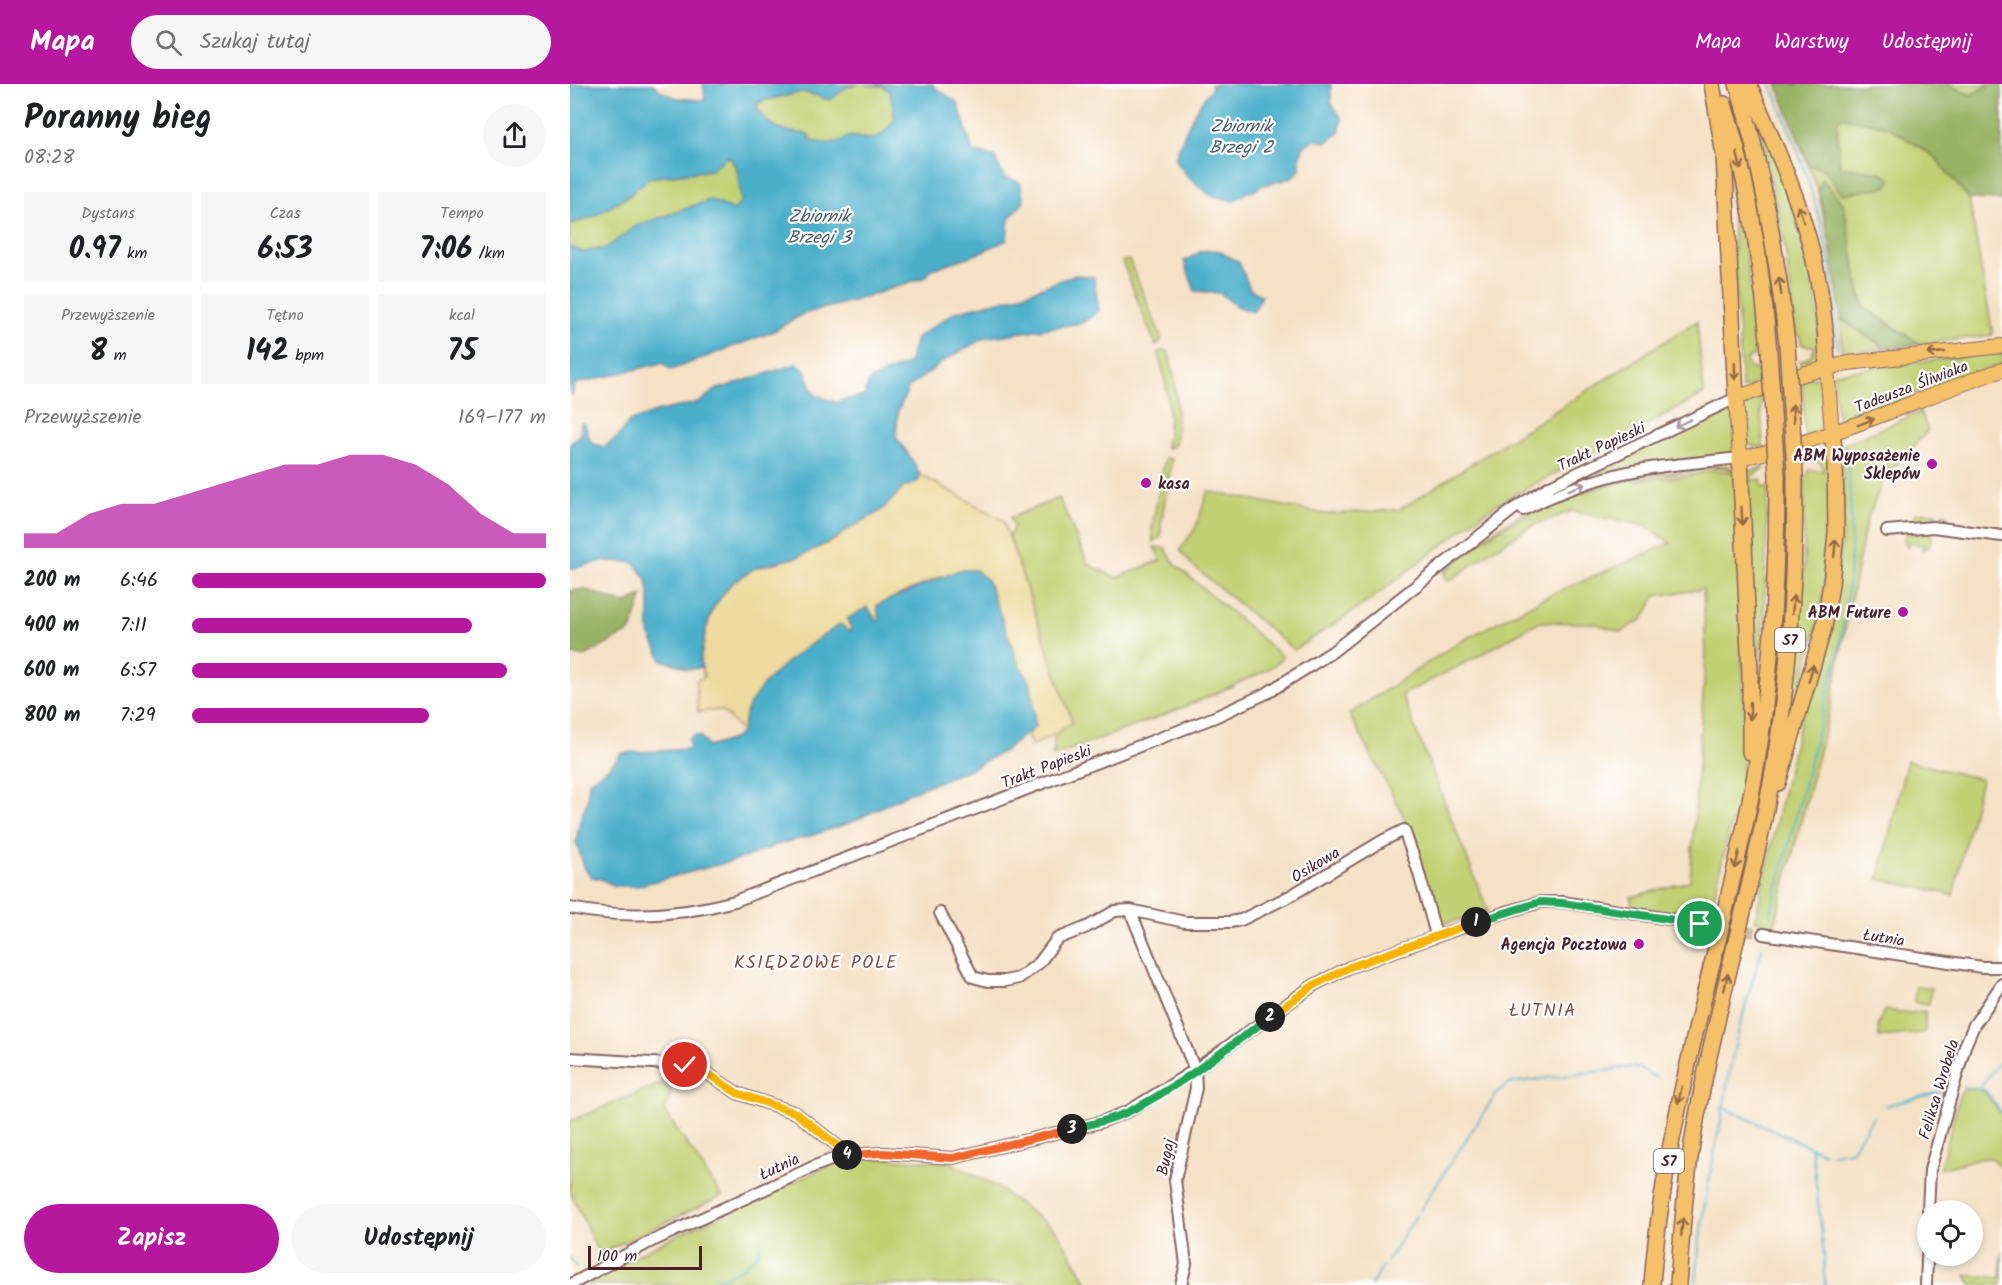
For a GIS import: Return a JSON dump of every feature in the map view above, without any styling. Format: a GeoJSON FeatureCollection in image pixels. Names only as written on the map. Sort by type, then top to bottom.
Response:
{"type":"FeatureCollection","features":[{"type":"Feature","properties":{"kind":"highway"},"geometry":{"type":"LineString","coordinates":[[1712,84],[1724,155],[1736,398]]}},
{"type":"Feature","properties":{"kind":"highway","name":"S7"},"geometry":{"type":"LineString","coordinates":[[1652,1285],[1678,1105],[1749,803],[1767,694],[1772,635],[1777,476],[1765,300],[1742,171],[1718,84]]}},
{"type":"Feature","properties":{"kind":"highway","name":"S7"},"geometry":{"type":"LineString","coordinates":[[1678,1285],[1685,1194],[1698,1107],[1767,808],[1784,699],[1794,592],[1795,472],[1787,344],[1771,224],[1753,141],[1737,84]]}},
{"type":"Feature","properties":{"kind":"highway"},"geometry":{"type":"LineString","coordinates":[[1749,84],[1785,170],[1807,232],[1820,291],[1827,346],[1827,368]]}},
{"type":"Feature","properties":{"kind":"highway"},"geometry":{"type":"LineString","coordinates":[[1767,808],[1782,774],[1824,627],[1836,533],[1835,456],[1832,434]]}},
{"type":"Feature","properties":{"kind":"highway"},"geometry":{"type":"LineString","coordinates":[[1740,458],[1750,673],[1749,803]]}},
{"type":"Feature","properties":{"kind":"main road","name":"Tadeusza Śliwiaka"},"geometry":{"type":"LineString","coordinates":[[1736,398],[1803,374],[1827,368],[1889,357],[2002,346]]}},
{"type":"Feature","properties":{"kind":"main road"},"geometry":{"type":"LineString","coordinates":[[1827,368],[1832,434]]}},
{"type":"Feature","properties":{"kind":"main road","name":"Tadeusza Śliwiaka"},"geometry":{"type":"LineString","coordinates":[[1740,458],[1787,448],[1832,434],[2002,370]]}},
{"type":"Feature","properties":{"kind":"main road"},"geometry":{"type":"LineString","coordinates":[[1736,398],[1740,458]]}},
{"type":"Feature","properties":{"kind":"street","name":"Trakt Papieski"},"geometry":{"type":"LineString","coordinates":[[570,908],[603,914],[654,915],[702,909],[735,901],[1215,717],[1277,687],[1332,652],[1515,507],[1550,486],[1736,398]]}},
{"type":"Feature","properties":{"kind":"street","name":"Trakt Papieski"},"geometry":{"type":"LineString","coordinates":[[1486,530],[1555,495],[1614,475],[1740,458]]}},
{"type":"Feature","properties":{"kind":"street"},"geometry":{"type":"LineString","coordinates":[[1887,531],[1933,527],[2002,536]]}},
{"type":"Feature","properties":{"kind":"street","name":"Osikowa"},"geometry":{"type":"LineString","coordinates":[[940,913],[973,977],[988,981],[1005,981],[1019,978],[1034,969],[1057,939],[1087,927],[1115,910],[1130,910],[1185,922],[1241,920],[1274,904],[1404,830],[1418,870],[1436,936]]}},
{"type":"Feature","properties":{"kind":"street","name":"Łutnia"},"geometry":{"type":"LineString","coordinates":[[570,1285],[646,1244],[815,1166],[844,1155],[883,1153],[953,1158],[1101,1122],[1129,1111],[1195,1070],[1314,985],[1350,967],[1540,902],[1562,903],[1700,924]]}},
{"type":"Feature","properties":{"kind":"street"},"geometry":{"type":"LineString","coordinates":[[1130,910],[1195,1070]]}},
{"type":"Feature","properties":{"kind":"street","name":"Łutnia"},"geometry":{"type":"LineString","coordinates":[[1762,934],[1982,967],[2002,967]]}},
{"type":"Feature","properties":{"kind":"street","name":"Feliksa Wrobela"},"geometry":{"type":"LineString","coordinates":[[1928,1200],[1930,1170],[1965,1046],[1974,1025],[2002,984]]}},
{"type":"Feature","properties":{"kind":"street"},"geometry":{"type":"LineString","coordinates":[[570,1058],[685,1065],[698,1068],[737,1093],[796,1113],[839,1147],[844,1155]]}},
{"type":"Feature","properties":{"kind":"street","name":"Bugaj"},"geometry":{"type":"LineString","coordinates":[[1181,1285],[1186,1264],[1175,1180],[1196,1088],[1195,1070]]}},
{"type":"Feature","properties":{"kind":"street"},"geometry":{"type":"LineString","coordinates":[[1926,1285],[1927,1266]]}},
{"type":"Feature","properties":{"kind":"green space"},"geometry":{"type":"Polygon","coordinates":[[[859,84],[882,86],[890,91],[895,119],[877,138],[866,139],[850,136],[836,142],[812,141],[808,134],[791,132],[772,125],[756,107],[760,102],[803,92],[830,100],[847,87],[859,84]]]}},
{"type":"Feature","properties":{"kind":"green space"},"geometry":{"type":"Polygon","coordinates":[[[1777,84],[1947,84],[1971,95],[1989,86],[2002,85],[2002,200],[1969,199],[1935,157],[1889,127],[1841,117],[1837,123],[1840,167],[1881,172],[1892,180],[1886,187],[1842,194],[1823,169],[1808,165],[1777,84]]]}},
{"type":"Feature","properties":{"kind":"green space"},"geometry":{"type":"Polygon","coordinates":[[[1947,84],[1990,84],[1971,95],[1947,84]]]}},
{"type":"Feature","properties":{"kind":"green space"},"geometry":{"type":"Polygon","coordinates":[[[1841,117],[1889,127],[1935,157],[1969,199],[1993,335],[1920,344],[1865,308],[1822,180],[1818,191],[1808,165],[1891,180],[1881,172],[1840,167],[1837,123],[1841,117]]]}},
{"type":"Feature","properties":{"kind":"green space"},"geometry":{"type":"Polygon","coordinates":[[[1758,118],[1773,153],[1811,265],[1824,362],[1801,370],[1800,361],[1810,356],[1814,346],[1802,345],[1800,337],[1796,334],[1785,246],[1758,118]]]}},
{"type":"Feature","properties":{"kind":"green space"},"geometry":{"type":"Polygon","coordinates":[[[728,156],[738,172],[740,184],[741,203],[734,210],[710,200],[636,226],[606,248],[583,252],[570,247],[570,224],[593,217],[628,197],[649,178],[711,170],[728,156]]]}},
{"type":"Feature","properties":{"kind":"green space"},"geometry":{"type":"Polygon","coordinates":[[[1729,165],[1743,233],[1759,347],[1754,348],[1754,356],[1746,360],[1749,368],[1758,370],[1759,383],[1742,389],[1729,165]]]}},
{"type":"Feature","properties":{"kind":"green space"},"geometry":{"type":"Polygon","coordinates":[[[1822,179],[1844,205],[1860,296],[1865,308],[1920,344],[1885,348],[1841,319],[1830,244],[1818,191],[1822,179]]]}},
{"type":"Feature","properties":{"kind":"green space"},"geometry":{"type":"Polygon","coordinates":[[[1129,260],[1162,339],[1156,346],[1122,261],[1129,260]]]}},
{"type":"Feature","properties":{"kind":"green space"},"geometry":{"type":"Polygon","coordinates":[[[1841,319],[1885,348],[1842,354],[1841,319]]]}},
{"type":"Feature","properties":{"kind":"green space"},"geometry":{"type":"Polygon","coordinates":[[[1697,321],[1704,394],[1492,507],[1366,603],[1294,650],[1192,565],[1180,550],[1195,529],[1208,491],[1325,514],[1399,510],[1697,321]]]}},
{"type":"Feature","properties":{"kind":"green space"},"geometry":{"type":"Polygon","coordinates":[[[1168,351],[1175,386],[1177,421],[1175,445],[1166,449],[1169,425],[1168,400],[1158,352],[1168,351]]]}},
{"type":"Feature","properties":{"kind":"green space"},"geometry":{"type":"Polygon","coordinates":[[[2002,351],[2002,364],[1928,389],[1838,425],[1833,374],[1835,373],[2002,351]]]}},
{"type":"Feature","properties":{"kind":"green space"},"geometry":{"type":"Polygon","coordinates":[[[1816,377],[1825,384],[1827,425],[1823,430],[1805,437],[1802,379],[1816,377]]]}},
{"type":"Feature","properties":{"kind":"green space"},"geometry":{"type":"Polygon","coordinates":[[[1760,393],[1763,448],[1752,446],[1747,441],[1742,415],[1745,401],[1760,393]]]}},
{"type":"Feature","properties":{"kind":"green space"},"geometry":{"type":"Polygon","coordinates":[[[1730,406],[1733,407],[1735,448],[1731,454],[1597,472],[1597,470],[1730,406]]]}},
{"type":"Feature","properties":{"kind":"green space"},"geometry":{"type":"Polygon","coordinates":[[[1920,412],[1928,430],[1884,479],[1866,522],[1830,708],[1774,927],[1770,930],[1765,928],[1766,923],[1755,920],[1840,555],[1844,510],[1841,446],[1920,412]]]}},
{"type":"Feature","properties":{"kind":"green space"},"geometry":{"type":"Polygon","coordinates":[[[1829,449],[1832,521],[1820,615],[1791,723],[1804,572],[1804,478],[1807,477],[1809,470],[1824,471],[1820,463],[1807,455],[1829,449]]]}},
{"type":"Feature","properties":{"kind":"green space"},"geometry":{"type":"Polygon","coordinates":[[[1165,458],[1172,459],[1161,524],[1161,537],[1153,542],[1152,528],[1165,458]]]}},
{"type":"Feature","properties":{"kind":"green space"},"geometry":{"type":"Polygon","coordinates":[[[1725,465],[1735,470],[1712,467],[1692,471],[1694,468],[1725,465]]]}},
{"type":"Feature","properties":{"kind":"green space"},"geometry":{"type":"Polygon","coordinates":[[[1765,467],[1754,474],[1750,481],[1761,479],[1763,488],[1768,487],[1764,613],[1755,700],[1744,472],[1765,467]]]}},
{"type":"Feature","properties":{"kind":"green space"},"geometry":{"type":"Polygon","coordinates":[[[1714,470],[1736,473],[1745,745],[1742,780],[1734,823],[1731,823],[1710,914],[1699,913],[1698,917],[1632,906],[1631,897],[1690,881],[1706,653],[1703,589],[1656,596],[1643,619],[1621,632],[1594,623],[1538,622],[1402,695],[1488,911],[1448,923],[1436,921],[1419,860],[1403,815],[1349,714],[1458,643],[1548,596],[1671,543],[1645,526],[1571,511],[1529,527],[1449,581],[1444,575],[1475,547],[1495,533],[1537,510],[1605,486],[1714,470]]]}},
{"type":"Feature","properties":{"kind":"green space"},"geometry":{"type":"Polygon","coordinates":[[[1686,472],[1646,477],[1587,489],[1559,498],[1508,522],[1533,508],[1579,489],[1652,473],[1686,472]]]}},
{"type":"Feature","properties":{"kind":"green space"},"geometry":{"type":"Polygon","coordinates":[[[1059,498],[1088,564],[1116,578],[1161,560],[1154,547],[1165,548],[1176,565],[1283,657],[1266,670],[1210,696],[1053,756],[1055,734],[1072,722],[1009,536],[1014,526],[1010,518],[1059,498]]]}},
{"type":"Feature","properties":{"kind":"green space"},"geometry":{"type":"Polygon","coordinates":[[[1915,513],[1936,513],[1937,517],[1941,517],[1943,513],[1948,519],[1947,521],[1916,520],[1914,519],[1915,513]]]}},
{"type":"Feature","properties":{"kind":"green space"},"geometry":{"type":"Polygon","coordinates":[[[1928,532],[1932,537],[1928,548],[1922,550],[1923,545],[1909,542],[1908,547],[1905,542],[1906,534],[1928,532]]]}},
{"type":"Feature","properties":{"kind":"green space"},"geometry":{"type":"Polygon","coordinates":[[[1471,547],[1456,559],[1443,573],[1446,566],[1471,547]]]}},
{"type":"Feature","properties":{"kind":"green space"},"geometry":{"type":"Polygon","coordinates":[[[584,589],[625,604],[643,595],[631,631],[583,657],[570,653],[570,591],[584,589]]]}},
{"type":"Feature","properties":{"kind":"green space"},"geometry":{"type":"Polygon","coordinates":[[[1907,761],[1981,779],[1953,895],[1878,879],[1907,761]]]}},
{"type":"Feature","properties":{"kind":"green space"},"geometry":{"type":"Polygon","coordinates":[[[1916,986],[1931,988],[1929,1004],[1914,1002],[1916,986]]]}},
{"type":"Feature","properties":{"kind":"green space"},"geometry":{"type":"Polygon","coordinates":[[[1884,1010],[1910,1013],[1925,1011],[1925,1031],[1879,1037],[1878,1025],[1884,1010]]]}},
{"type":"Feature","properties":{"kind":"green space"},"geometry":{"type":"Polygon","coordinates":[[[669,1080],[670,1096],[664,1110],[722,1196],[599,1254],[570,1191],[570,1121],[669,1080]]]}},
{"type":"Feature","properties":{"kind":"green space"},"geometry":{"type":"Polygon","coordinates":[[[1965,1089],[1984,1091],[2002,1115],[2002,1168],[1991,1158],[1977,1159],[1940,1169],[1960,1094],[1965,1089]]]}},
{"type":"Feature","properties":{"kind":"green space"},"geometry":{"type":"Polygon","coordinates":[[[869,1158],[949,1162],[995,1186],[1057,1231],[1089,1285],[578,1285],[666,1240],[835,1163],[869,1158]]]}},
{"type":"Feature","properties":{"kind":"green space"},"geometry":{"type":"Polygon","coordinates":[[[2002,1251],[2002,1285],[1971,1285],[1966,1275],[2000,1278],[2002,1251]]]}},
{"type":"Feature","properties":{"kind":"sand"},"geometry":{"type":"Polygon","coordinates":[[[919,474],[1003,520],[1072,722],[1032,746],[1027,735],[1035,727],[1031,683],[1019,665],[987,580],[941,576],[877,605],[880,621],[847,619],[852,630],[746,713],[742,732],[722,710],[698,712],[696,681],[704,677],[700,661],[706,629],[713,608],[731,584],[755,568],[798,557],[834,540],[882,510],[904,487],[919,480],[919,474]]]}},
{"type":"Feature","properties":{"kind":"water","name":"Zbiornik Brzegi 3"},"geometry":{"type":"Polygon","coordinates":[[[570,84],[653,84],[671,96],[705,100],[703,84],[859,84],[847,87],[830,100],[803,92],[760,101],[756,107],[772,125],[791,132],[808,134],[812,141],[827,143],[841,141],[850,136],[866,139],[877,138],[895,119],[890,91],[882,86],[865,84],[933,84],[958,103],[973,152],[994,156],[1004,177],[1020,182],[1024,202],[1009,218],[1007,240],[977,254],[932,269],[926,277],[856,300],[803,314],[772,332],[671,370],[662,363],[575,384],[572,395],[570,392],[570,247],[583,252],[606,248],[636,226],[710,200],[734,210],[741,202],[737,167],[728,156],[711,170],[649,178],[628,196],[593,217],[570,224],[570,84]]]}},
{"type":"Feature","properties":{"kind":"water","name":"Zbiornik Brzegi 2"},"geometry":{"type":"Polygon","coordinates":[[[1211,84],[1331,84],[1331,103],[1342,119],[1339,133],[1327,142],[1314,140],[1304,146],[1300,156],[1300,170],[1291,178],[1260,186],[1234,201],[1210,195],[1188,177],[1175,159],[1190,122],[1212,88],[1211,84]]]}},
{"type":"Feature","properties":{"kind":"water"},"geometry":{"type":"Polygon","coordinates":[[[1217,250],[1239,262],[1250,289],[1262,296],[1253,312],[1236,306],[1220,293],[1195,291],[1184,261],[1202,251],[1217,250]]]}},
{"type":"Feature","properties":{"kind":"water"},"geometry":{"type":"Polygon","coordinates":[[[1075,275],[1094,277],[1099,311],[1082,323],[984,338],[947,359],[909,387],[898,411],[896,437],[915,464],[919,480],[904,487],[881,511],[834,540],[798,557],[755,568],[731,584],[713,608],[700,661],[702,668],[687,669],[662,660],[649,633],[647,579],[633,562],[604,561],[570,569],[570,444],[580,435],[581,423],[585,424],[591,443],[604,447],[618,437],[629,422],[656,412],[700,402],[715,390],[796,364],[805,370],[815,395],[836,402],[864,396],[869,380],[909,363],[916,338],[955,312],[1016,297],[1075,275]]]}},
{"type":"Feature","properties":{"kind":"water"},"geometry":{"type":"Polygon","coordinates":[[[959,570],[976,570],[987,580],[1019,665],[1031,683],[1035,727],[1004,751],[970,769],[909,793],[852,822],[776,845],[744,858],[637,886],[615,886],[592,877],[585,869],[576,842],[580,820],[587,802],[589,781],[611,765],[621,753],[688,749],[690,746],[688,740],[693,735],[700,736],[708,747],[733,739],[742,732],[746,713],[762,687],[773,674],[800,652],[840,624],[849,631],[852,630],[847,619],[867,607],[879,621],[877,605],[959,570]]]}},
{"type":"Feature","properties":{"kind":"waterway"},"geometry":{"type":"LineString","coordinates":[[1771,84],[1801,159],[1819,217],[1832,278],[1838,348]]}},
{"type":"Feature","properties":{"kind":"waterway"},"geometry":{"type":"LineString","coordinates":[[1770,917],[1840,645],[1851,552],[1851,506],[1846,447]]}},
{"type":"Feature","properties":{"kind":"waterway"},"geometry":{"type":"LineString","coordinates":[[1724,1108],[1735,1047],[1762,948]]}},
{"type":"Feature","properties":{"kind":"waterway"},"geometry":{"type":"LineString","coordinates":[[1980,1088],[1999,1062]]}},
{"type":"Feature","properties":{"kind":"waterway"},"geometry":{"type":"LineString","coordinates":[[1420,1210],[1498,1091],[1510,1083],[1632,1067],[1657,1078]]}},
{"type":"Feature","properties":{"kind":"waterway"},"geometry":{"type":"LineString","coordinates":[[1962,1087],[1985,1090],[2002,1113]]}},
{"type":"Feature","properties":{"kind":"waterway"},"geometry":{"type":"LineString","coordinates":[[1885,1106],[1943,1091]]}},
{"type":"Feature","properties":{"kind":"waterway"},"geometry":{"type":"LineString","coordinates":[[1696,1285],[1702,1219],[1723,1112],[1722,1107]]}},
{"type":"Feature","properties":{"kind":"waterway"},"geometry":{"type":"LineString","coordinates":[[1726,1109],[1824,1153]]}},
{"type":"Feature","properties":{"kind":"waterway"},"geometry":{"type":"LineString","coordinates":[[1832,1154],[1851,1151],[1874,1116]]}},
{"type":"Feature","properties":{"kind":"waterway"},"geometry":{"type":"LineString","coordinates":[[1810,1146],[1824,1255],[1825,1285]]}},
{"type":"Feature","properties":{"kind":"waterway"},"geometry":{"type":"LineString","coordinates":[[1387,1261],[1416,1216]]}},
{"type":"Feature","properties":{"kind":"waterway"},"geometry":{"type":"LineString","coordinates":[[705,1285],[741,1269],[759,1252],[759,1244]]}},
{"type":"Feature","properties":{"kind":"waterway"},"geometry":{"type":"LineString","coordinates":[[570,1258],[577,1268]]}},
{"type":"Feature","properties":{"kind":"waterway"},"geometry":{"type":"LineString","coordinates":[[1371,1285],[1383,1266]]}},
{"type":"Feature","properties":{"kind":"tunnel"},"geometry":{"type":"LineString","coordinates":[[1700,924],[1763,934]]}},
{"type":"Feature","properties":{"kind":"place","name":"ABM Wyposażenie Sklepów"},"geometry":{"type":"Point","coordinates":[1932,464]}},
{"type":"Feature","properties":{"kind":"place","name":"kasa"},"geometry":{"type":"Point","coordinates":[1146,483]}},
{"type":"Feature","properties":{"kind":"place","name":"ABM Future"},"geometry":{"type":"Point","coordinates":[1903,612]}},
{"type":"Feature","properties":{"kind":"place","name":"Agencja Pocztowa"},"geometry":{"type":"Point","coordinates":[1639,944]}},
{"type":"Feature","properties":{"kind":"district","name":"KSIĘDZOWE POLE"},"geometry":{"type":"Point","coordinates":[816,962]}},
{"type":"Feature","properties":{"kind":"district","name":"ŁUTNIA"},"geometry":{"type":"Point","coordinates":[1543,1010]}},
{"type":"Feature","properties":{"kind":"route"},"geometry":{"type":"LineString","coordinates":[[685,1065],[704,1071],[737,1093],[796,1113],[839,1147],[844,1155],[883,1153],[953,1158],[1101,1122],[1129,1111],[1195,1070],[1314,985],[1350,967],[1503,913],[1540,902],[1562,903],[1700,924]]}}]}
